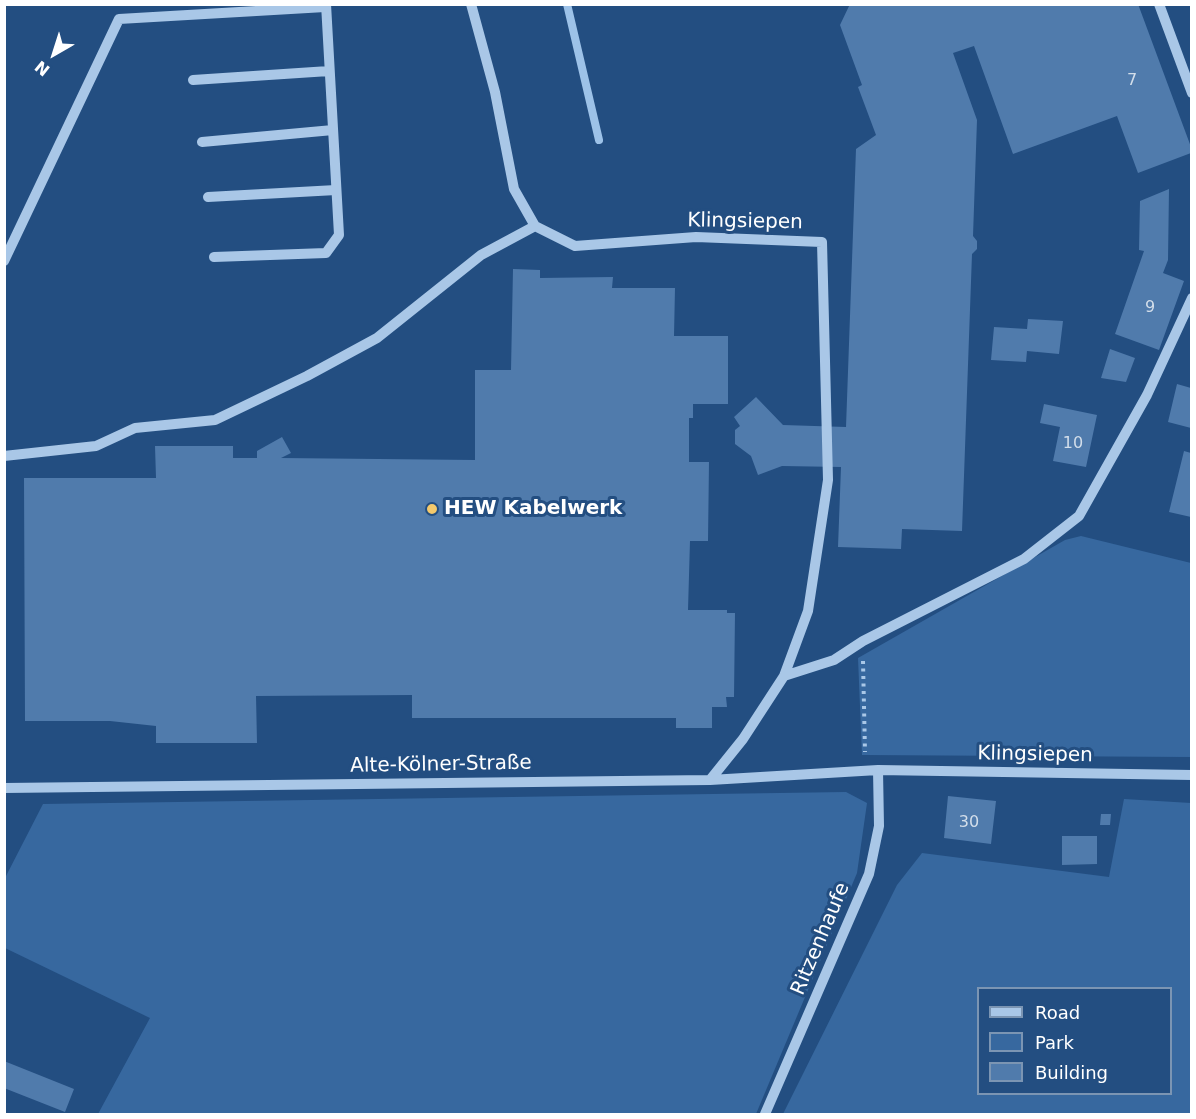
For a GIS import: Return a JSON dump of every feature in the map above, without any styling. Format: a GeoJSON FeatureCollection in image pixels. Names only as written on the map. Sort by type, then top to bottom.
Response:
{"type":"FeatureCollection","features":[{"type":"Feature","properties":{"kind":"street"},"geometry":{"type":"LineString","coordinates":[[4,456],[96,446],[135,429],[215,420],[307,376],[377,338],[481,255],[534,226],[514,189],[495,92],[471,4]]}},
{"type":"Feature","properties":{"kind":"street"},"geometry":{"type":"LineString","coordinates":[[1159,4],[1191,93]]}},
{"type":"Feature","properties":{"kind":"street"},"geometry":{"type":"LineString","coordinates":[[4,261],[119,19],[325,6],[339,235],[326,253],[214,257]]}},
{"type":"Feature","properties":{"kind":"street"},"geometry":{"type":"LineString","coordinates":[[194,80],[329,71]]}},
{"type":"Feature","properties":{"kind":"street"},"geometry":{"type":"LineString","coordinates":[[202,142],[333,130]]}},
{"type":"Feature","properties":{"kind":"street"},"geometry":{"type":"LineString","coordinates":[[208,197],[336,190]]}},
{"type":"Feature","properties":{"kind":"street","name":"Klingsiepen"},"geometry":{"type":"LineString","coordinates":[[534,226],[575,246],[696,237],[822,242],[828,480],[808,611],[784,676],[743,739],[710,780]]}},
{"type":"Feature","properties":{"kind":"street"},"geometry":{"type":"LineString","coordinates":[[784,676],[834,660],[863,641],[1024,559],[1079,516],[1147,395],[1191,298]]}},
{"type":"Feature","properties":{"kind":"street","name":"Klingsiepen"},"geometry":{"type":"LineString","coordinates":[[878,770],[1191,775]]}},
{"type":"Feature","properties":{"kind":"street","name":"Alte-Kölner-Straße"},"geometry":{"type":"LineString","coordinates":[[4,788],[710,780],[878,770]]}},
{"type":"Feature","properties":{"kind":"street","name":"Ritzenhaufe"},"geometry":{"type":"LineString","coordinates":[[765,1114],[869,874],[879,826],[878,770]]}},
{"type":"Feature","properties":{"kind":"path"},"geometry":{"type":"LineString","coordinates":[[863,641],[865,771]]}},
{"type":"Feature","properties":{"kind":"green space"},"geometry":{"type":"Polygon","coordinates":[[[1081,536],[1191,563],[1191,757],[862,755],[858,658],[1065,540],[1081,536]]]}},
{"type":"Feature","properties":{"kind":"green space"},"geometry":{"type":"Polygon","coordinates":[[[846,792],[867,803],[857,873],[756,1114],[98,1114],[150,1018],[5,948],[5,878],[43,804],[846,792]]]}},
{"type":"Feature","properties":{"kind":"green space"},"geometry":{"type":"Polygon","coordinates":[[[1124,799],[1191,803],[1191,1114],[783,1114],[897,885],[922,853],[1109,877],[1124,799]]]}},
{"type":"Feature","properties":{"kind":"building"},"geometry":{"type":"Polygon","coordinates":[[[850,4],[1138,4],[1191,147],[1191,153],[1138,173],[1117,116],[1013,154],[974,46],[953,53],[977,120],[973,236],[977,241],[977,249],[972,254],[962,531],[902,529],[901,549],[838,547],[841,467],[782,466],[758,475],[751,456],[735,444],[735,430],[740,426],[734,417],[756,397],[783,425],[846,427],[856,149],[876,135],[858,87],[862,85],[840,25],[850,4]]]}},
{"type":"Feature","properties":{"kind":"building"},"geometry":{"type":"Polygon","coordinates":[[[1169,189],[1168,260],[1163,273],[1184,281],[1159,350],[1115,334],[1144,251],[1139,250],[1140,201],[1169,189]]]}},
{"type":"Feature","properties":{"kind":"building","name":"HEW Kabelwerk"},"geometry":{"type":"Polygon","coordinates":[[[513,269],[540,270],[540,278],[613,277],[612,288],[675,288],[674,336],[728,336],[728,404],[693,404],[693,418],[689,418],[689,462],[709,462],[708,541],[690,541],[688,610],[727,610],[727,613],[735,613],[734,697],[726,697],[727,707],[712,707],[712,728],[676,728],[676,718],[412,718],[412,695],[256,696],[257,743],[156,743],[156,726],[110,721],[25,721],[24,478],[156,478],[155,446],[233,446],[233,458],[257,458],[257,451],[282,437],[291,453],[281,458],[475,460],[475,370],[511,370],[513,269]]]}},
{"type":"Feature","properties":{"kind":"building"},"geometry":{"type":"Polygon","coordinates":[[[1028,319],[1063,321],[1059,354],[1027,351],[1026,362],[991,360],[994,327],[1027,329],[1028,319]]]}},
{"type":"Feature","properties":{"kind":"building"},"geometry":{"type":"Polygon","coordinates":[[[1110,349],[1135,358],[1126,382],[1101,378],[1110,349]]]}},
{"type":"Feature","properties":{"kind":"building"},"geometry":{"type":"Polygon","coordinates":[[[1177,384],[1191,388],[1191,428],[1168,422],[1177,384]]]}},
{"type":"Feature","properties":{"kind":"building"},"geometry":{"type":"Polygon","coordinates":[[[1044,404],[1097,415],[1086,467],[1053,461],[1060,427],[1040,423],[1044,404]]]}},
{"type":"Feature","properties":{"kind":"building"},"geometry":{"type":"Polygon","coordinates":[[[1184,451],[1191,453],[1191,517],[1169,512],[1184,451]]]}},
{"type":"Feature","properties":{"kind":"building"},"geometry":{"type":"Polygon","coordinates":[[[948,796],[996,801],[991,844],[944,838],[948,796]]]}},
{"type":"Feature","properties":{"kind":"building"},"geometry":{"type":"Polygon","coordinates":[[[1101,814],[1111,814],[1110,825],[1100,825],[1101,814]]]}},
{"type":"Feature","properties":{"kind":"building"},"geometry":{"type":"Polygon","coordinates":[[[1062,836],[1097,836],[1097,864],[1062,865],[1062,836]]]}},
{"type":"Feature","properties":{"kind":"building"},"geometry":{"type":"Polygon","coordinates":[[[4,1061],[74,1089],[65,1112],[4,1088],[4,1061]]]}},
{"type":"Feature","properties":{"kind":"waterway"},"geometry":{"type":"LineString","coordinates":[[567,4],[599,140]]}},
{"type":"Feature","properties":{"kind":"place","name":"HEW Kabelwerk"},"geometry":{"type":"Point","coordinates":[432,509]}}]}
